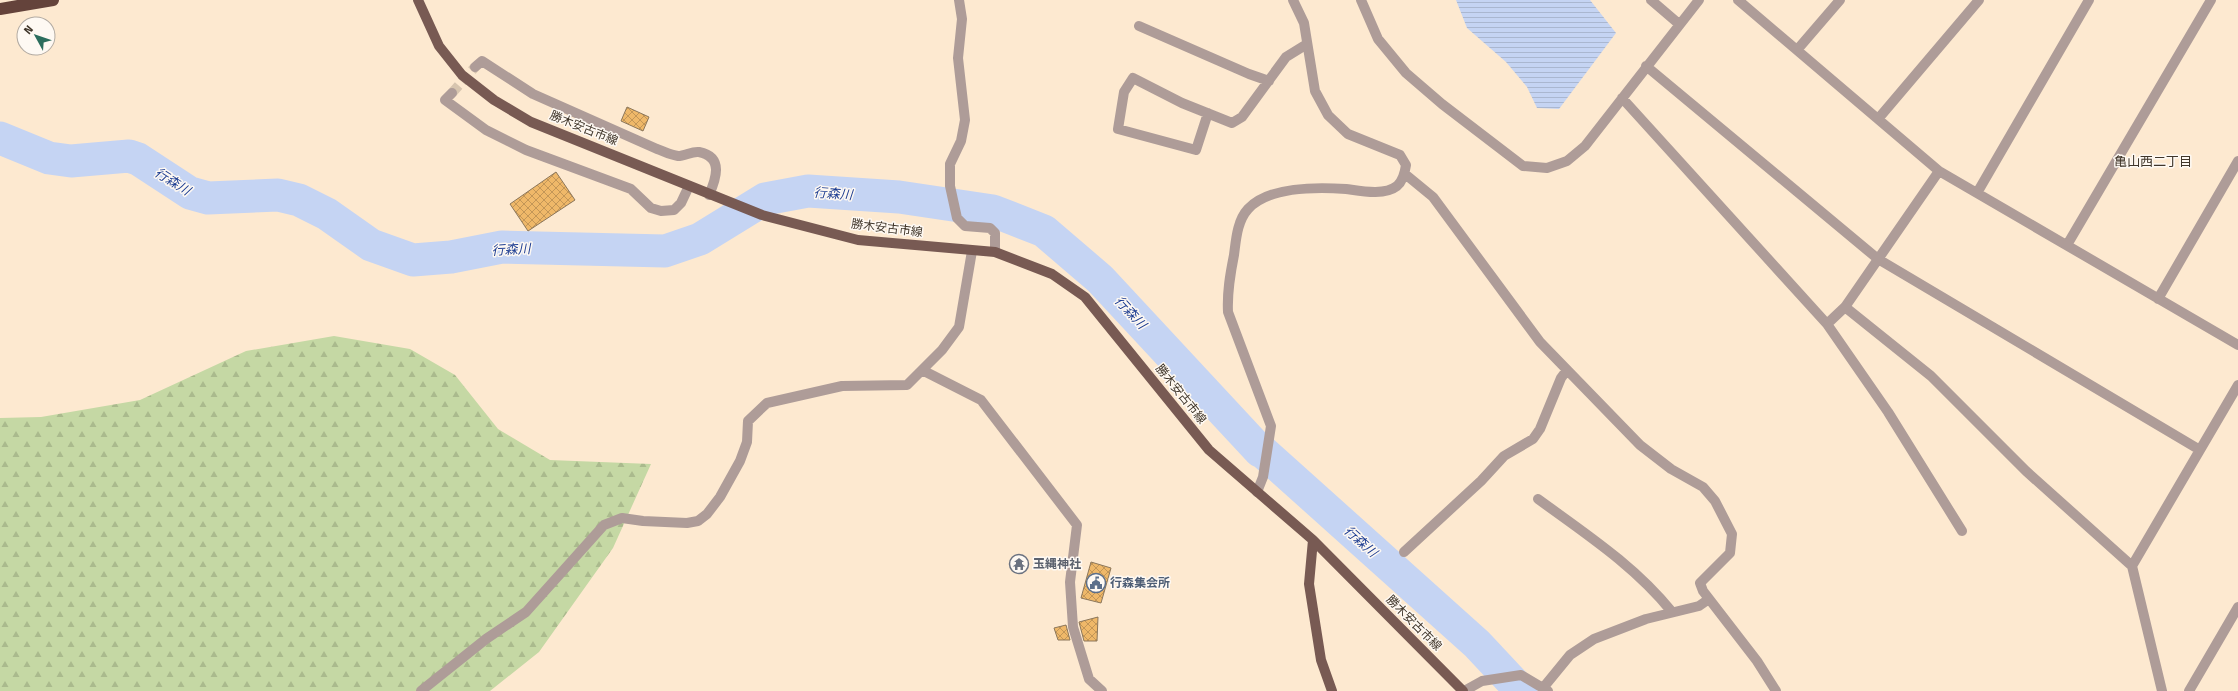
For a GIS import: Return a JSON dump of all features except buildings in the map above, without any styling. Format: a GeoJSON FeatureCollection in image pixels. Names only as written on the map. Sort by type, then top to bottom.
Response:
{"type":"FeatureCollection","features":[{"type":"Feature","properties":{"kind":"highway"},"geometry":{"type":"LineString","coordinates":[[0,9],[53,0]]}},
{"type":"Feature","properties":{"kind":"main road","name":"勝木安古市線"},"geometry":{"type":"LineString","coordinates":[[418,0],[439,46],[462,75],[494,100],[531,122],[762,215],[858,240],[995,252],[1052,274],[1085,297],[1209,450],[1312,540],[1464,691]]}},
{"type":"Feature","properties":{"kind":"main road"},"geometry":{"type":"LineString","coordinates":[[1312,540],[1309,584],[1321,660],[1332,691]]}},
{"type":"Feature","properties":{"kind":"street"},"geometry":{"type":"LineString","coordinates":[[959,0],[962,19],[958,58],[965,120],[961,141],[950,164],[950,186],[956,218],[965,226],[990,228],[995,233],[995,252]]}},
{"type":"Feature","properties":{"kind":"street"},"geometry":{"type":"LineString","coordinates":[[1257,492],[1263,477],[1271,426],[1228,312],[1227,292],[1240,222],[1248,209],[1260,200],[1284,191],[1314,188],[1377,192],[1396,186],[1405,174],[1406,165],[1400,155],[1348,134],[1328,115],[1315,91],[1304,23],[1293,0]]}},
{"type":"Feature","properties":{"kind":"street"},"geometry":{"type":"LineString","coordinates":[[1361,0],[1378,38],[1406,73],[1442,104],[1523,166],[1547,168],[1567,161],[1585,146],[1699,0]]}},
{"type":"Feature","properties":{"kind":"street"},"geometry":{"type":"LineString","coordinates":[[1651,0],[1679,24]]}},
{"type":"Feature","properties":{"kind":"street"},"geometry":{"type":"LineString","coordinates":[[1738,0],[1939,171],[2238,345]]}},
{"type":"Feature","properties":{"kind":"street"},"geometry":{"type":"LineString","coordinates":[[1797,50],[1840,0]]}},
{"type":"Feature","properties":{"kind":"street"},"geometry":{"type":"LineString","coordinates":[[1878,119],[1979,0]]}},
{"type":"Feature","properties":{"kind":"street"},"geometry":{"type":"LineString","coordinates":[[1977,193],[2089,0]]}},
{"type":"Feature","properties":{"kind":"street"},"geometry":{"type":"LineString","coordinates":[[2066,245],[2212,0]]}},
{"type":"Feature","properties":{"kind":"street"},"geometry":{"type":"LineString","coordinates":[[1139,26],[1249,74],[1269,81]]}},
{"type":"Feature","properties":{"kind":"street"},"geometry":{"type":"LineString","coordinates":[[1208,113],[1196,150],[1118,129],[1124,92],[1133,78],[1182,103],[1208,113],[1232,123],[1242,117],[1286,57],[1307,44]]}},
{"type":"Feature","properties":{"kind":"street"},"geometry":{"type":"LineString","coordinates":[[476,68],[482,61],[533,94],[657,149],[678,156],[698,152],[708,156],[716,165],[717,176],[712,196]]}},
{"type":"Feature","properties":{"kind":"street"},"geometry":{"type":"LineString","coordinates":[[1646,66],[1878,259],[2200,450]]}},
{"type":"Feature","properties":{"kind":"street"},"geometry":{"type":"LineString","coordinates":[[452,93],[445,100],[486,130],[526,150],[631,189],[650,208],[661,211],[674,210],[681,203],[690,186]]}},
{"type":"Feature","properties":{"kind":"street"},"geometry":{"type":"LineString","coordinates":[[1622,98],[1827,324],[1888,412],[1962,531]]}},
{"type":"Feature","properties":{"kind":"street"},"geometry":{"type":"LineString","coordinates":[[2158,299],[2238,161]]}},
{"type":"Feature","properties":{"kind":"street"},"geometry":{"type":"LineString","coordinates":[[1827,324],[1845,307],[1939,171]]}},
{"type":"Feature","properties":{"kind":"street"},"geometry":{"type":"LineString","coordinates":[[1405,174],[1433,197],[1540,342],[1640,445],[1671,469],[1702,488],[1716,501],[1732,534],[1730,552],[1700,583],[1702,591],[1757,662],[1776,691]]}},
{"type":"Feature","properties":{"kind":"street"},"geometry":{"type":"LineString","coordinates":[[421,691],[486,639],[526,612],[604,525],[622,518],[644,521],[687,523],[698,521],[707,514],[720,496],[740,461],[747,442],[748,421],[767,403],[842,386],[907,385],[942,350],[959,327],[972,250]]}},
{"type":"Feature","properties":{"kind":"street"},"geometry":{"type":"LineString","coordinates":[[1845,307],[1931,376],[2026,471],[2132,566],[2162,691]]}},
{"type":"Feature","properties":{"kind":"street"},"geometry":{"type":"LineString","coordinates":[[922,370],[981,400],[1076,525],[1070,582],[1073,627],[1089,679],[1102,691]]}},
{"type":"Feature","properties":{"kind":"street"},"geometry":{"type":"LineString","coordinates":[[1404,552],[1481,481],[1504,456],[1533,439],[1540,429],[1561,378],[1567,370]]}},
{"type":"Feature","properties":{"kind":"street"},"geometry":{"type":"LineString","coordinates":[[2132,566],[2238,385]]}},
{"type":"Feature","properties":{"kind":"street"},"geometry":{"type":"LineString","coordinates":[[1538,499],[1609,551],[1656,592],[1672,612]]}},
{"type":"Feature","properties":{"kind":"street"},"geometry":{"type":"LineString","coordinates":[[1464,691],[1487,680],[1518,675],[1522,675],[1546,690],[1570,655],[1594,638],[1646,619],[1699,606],[1709,599]]}},
{"type":"Feature","properties":{"kind":"street"},"geometry":{"type":"LineString","coordinates":[[2189,691],[2238,607]]}},
{"type":"Feature","properties":{"kind":"green space"},"geometry":{"type":"Polygon","coordinates":[[[334,336],[410,349],[455,375],[498,429],[550,460],[651,464],[613,548],[539,652],[490,691],[0,691],[0,418],[41,417],[140,400],[246,351],[334,336]]]}},
{"type":"Feature","properties":{"kind":"water"},"geometry":{"type":"Polygon","coordinates":[[[1456,0],[1590,0],[1616,33],[1559,109],[1537,108],[1527,87],[1506,62],[1467,28],[1456,0]]]}},
{"type":"Feature","properties":{"kind":"waterway","name":"行森川"},"geometry":{"type":"LineString","coordinates":[[0,138],[49,158],[71,161],[129,156],[138,159],[190,193],[208,198],[278,195],[299,200],[327,214],[371,245],[413,260],[451,257],[502,247],[665,251],[700,239],[765,199],[808,191],[899,197],[993,211],[1044,231],[1100,279],[1260,451],[1263,452],[1477,644],[1521,691]]}},
{"type":"Feature","properties":{"kind":"tunnel"},"geometry":{"type":"LineString","coordinates":[[452,93],[475,67]]}},
{"type":"Feature","properties":{"kind":"place","name":"玉縄神社"},"geometry":{"type":"Point","coordinates":[1019,564]}},
{"type":"Feature","properties":{"kind":"place","name":"行森集会所"},"geometry":{"type":"Point","coordinates":[1096,583]}},
{"type":"Feature","properties":{"kind":"district","name":"亀山西二丁目"},"geometry":{"type":"Point","coordinates":[2153,161]}}]}
